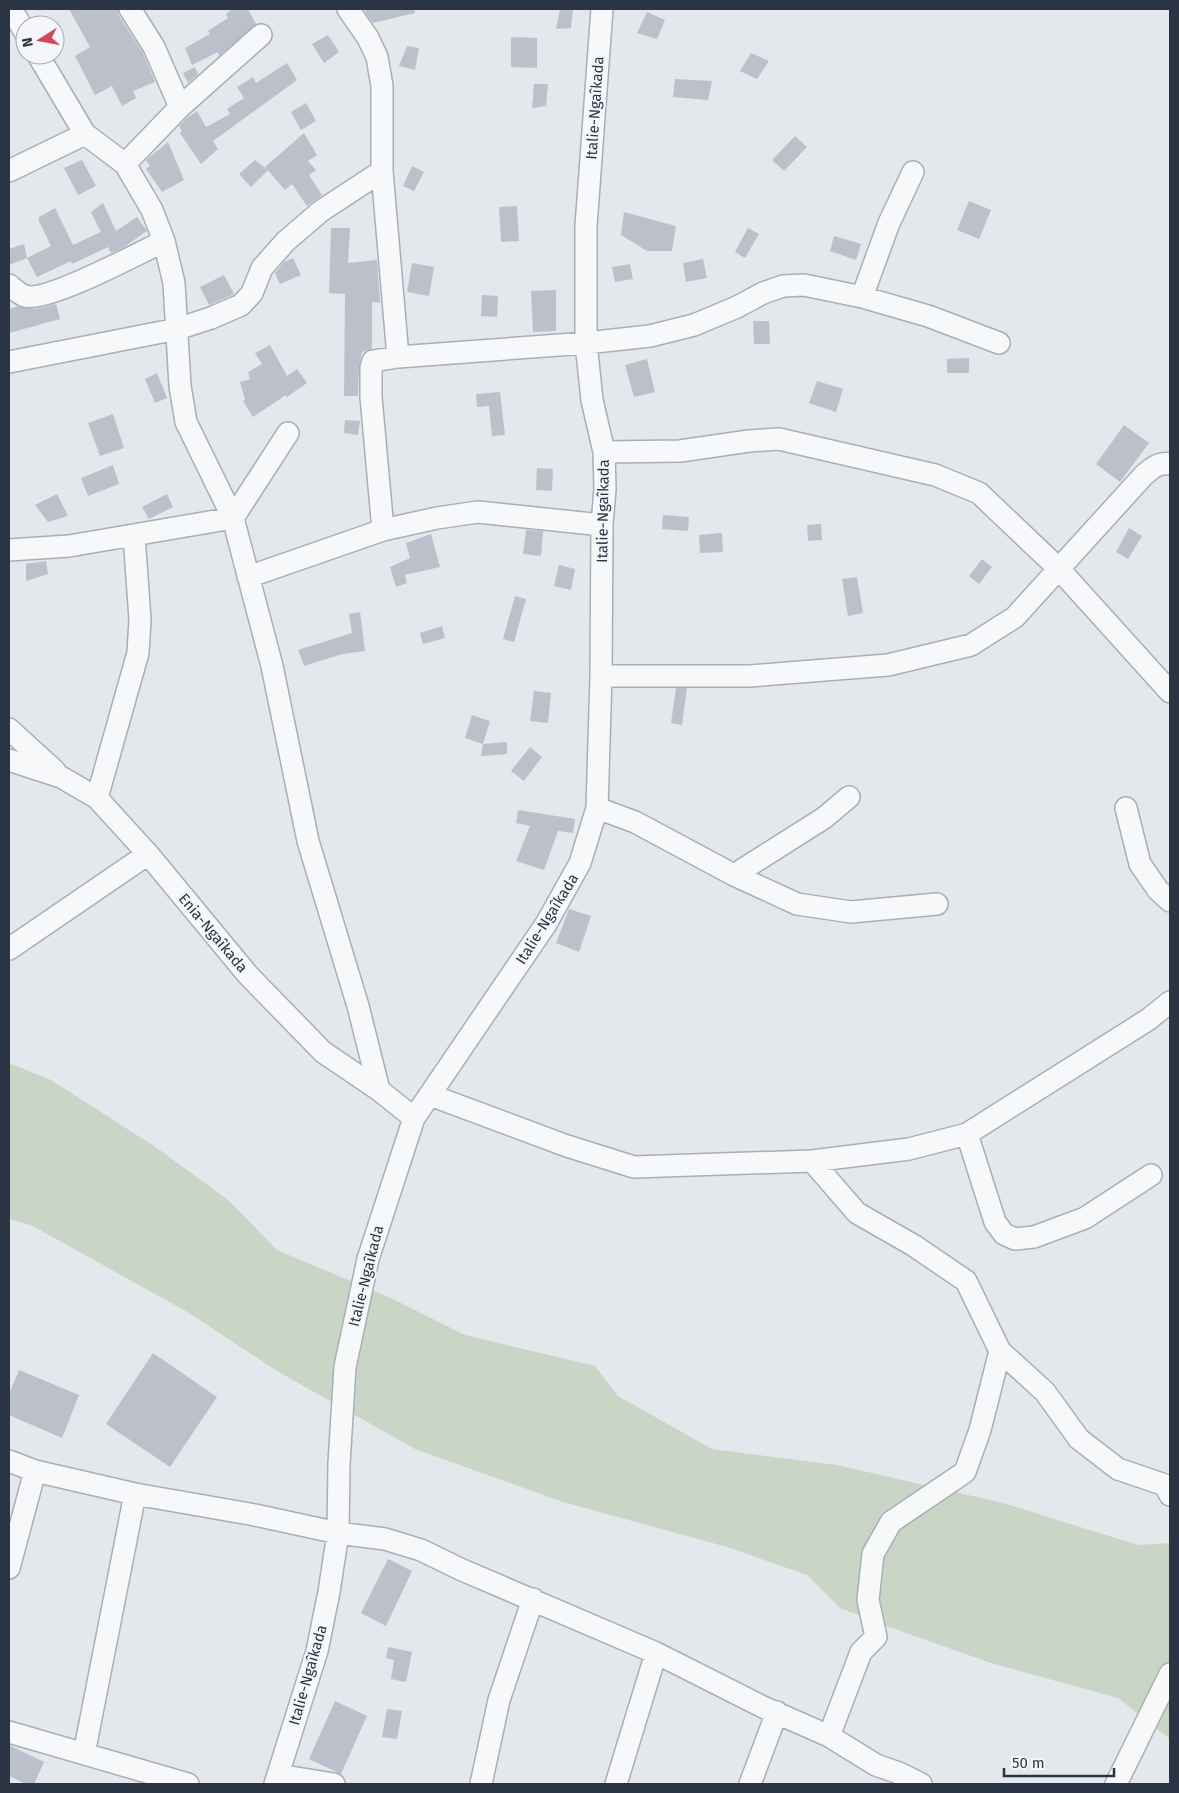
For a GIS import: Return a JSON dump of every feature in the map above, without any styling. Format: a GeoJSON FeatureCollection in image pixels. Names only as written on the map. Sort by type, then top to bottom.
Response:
{"type":"FeatureCollection","features":[{"type":"Feature","properties":{"kind":"street"},"geometry":{"type":"LineString","coordinates":[[130,9],[154,47],[180,106]]}},
{"type":"Feature","properties":{"kind":"street"},"geometry":{"type":"LineString","coordinates":[[348,9],[368,38],[377,57],[382,86],[382,171],[398,356]]}},
{"type":"Feature","properties":{"kind":"street","name":"Italie-Ngaîkada"},"geometry":{"type":"LineString","coordinates":[[276,1780],[317,1651],[329,1592],[338,1533],[339,1464],[345,1368],[368,1259],[414,1118],[546,924],[580,863],[597,808],[601,676],[602,524],[605,489],[604,452],[592,400],[586,343],[586,226],[602,9]]}},
{"type":"Feature","properties":{"kind":"street"},"geometry":{"type":"LineString","coordinates":[[125,164],[180,106],[261,35]]}},
{"type":"Feature","properties":{"kind":"street"},"geometry":{"type":"LineString","coordinates":[[44,65],[85,134],[125,164],[152,210],[164,241],[174,282],[180,386],[186,422],[233,518],[272,666],[308,841],[358,1006],[379,1090]]}},
{"type":"Feature","properties":{"kind":"street"},"geometry":{"type":"LineString","coordinates":[[9,171],[85,134]]}},
{"type":"Feature","properties":{"kind":"street"},"geometry":{"type":"LineString","coordinates":[[9,362],[176,328],[211,318],[241,305],[252,293],[262,268],[286,241],[321,211],[382,171]]}},
{"type":"Feature","properties":{"kind":"street"},"geometry":{"type":"LineString","coordinates":[[862,297],[889,223],[913,172]]}},
{"type":"Feature","properties":{"kind":"street"},"geometry":{"type":"LineString","coordinates":[[9,285],[24,296],[37,297],[69,286],[164,241]]}},
{"type":"Feature","properties":{"kind":"street"},"geometry":{"type":"LineString","coordinates":[[383,530],[371,397],[371,367],[373,361],[398,356],[586,343],[650,336],[694,325],[783,286],[804,285],[862,297],[928,316],[999,343]]}},
{"type":"Feature","properties":{"kind":"street"},"geometry":{"type":"LineString","coordinates":[[9,550],[69,546],[233,518],[288,433]]}},
{"type":"Feature","properties":{"kind":"street"},"geometry":{"type":"LineString","coordinates":[[604,452],[680,451],[749,441],[780,439],[935,475],[979,493],[1059,569],[1170,692]]}},
{"type":"Feature","properties":{"kind":"street"},"geometry":{"type":"LineString","coordinates":[[601,676],[750,676],[888,666],[971,645],[1015,618],[1154,466],[1163,463],[1170,464]]}},
{"type":"Feature","properties":{"kind":"street"},"geometry":{"type":"LineString","coordinates":[[248,577],[383,530],[437,518],[478,512],[602,524]]}},
{"type":"Feature","properties":{"kind":"street"},"geometry":{"type":"LineString","coordinates":[[97,798],[138,653],[140,620],[134,535]]}},
{"type":"Feature","properties":{"kind":"street"},"geometry":{"type":"LineString","coordinates":[[9,729],[61,776]]}},
{"type":"Feature","properties":{"kind":"street","name":"Enia-Ngaîkada"},"geometry":{"type":"LineString","coordinates":[[9,760],[61,776],[97,798],[148,854],[248,975],[316,1045],[323,1052],[379,1090],[414,1118]]}},
{"type":"Feature","properties":{"kind":"street"},"geometry":{"type":"LineString","coordinates":[[734,875],[824,818],[849,797]]}},
{"type":"Feature","properties":{"kind":"street"},"geometry":{"type":"LineString","coordinates":[[597,808],[635,822],[734,875],[797,904],[851,912],[936,904]]}},
{"type":"Feature","properties":{"kind":"street"},"geometry":{"type":"LineString","coordinates":[[1126,808],[1140,864],[1158,890],[1170,901]]}},
{"type":"Feature","properties":{"kind":"street"},"geometry":{"type":"LineString","coordinates":[[9,949],[148,854]]}},
{"type":"Feature","properties":{"kind":"street"},"geometry":{"type":"LineString","coordinates":[[430,1095],[567,1146],[634,1167],[812,1161],[909,1149],[967,1134],[1149,1019],[1170,1002]]}},
{"type":"Feature","properties":{"kind":"street"},"geometry":{"type":"LineString","coordinates":[[967,1134],[995,1222],[1004,1234],[1014,1239],[1034,1237],[1086,1218],[1151,1175]]}},
{"type":"Feature","properties":{"kind":"street"},"geometry":{"type":"LineString","coordinates":[[812,1161],[857,1213],[913,1245],[966,1281],[1000,1352],[1045,1392],[1079,1439],[1118,1469],[1165,1486],[1170,1495]]}},
{"type":"Feature","properties":{"kind":"street"},"geometry":{"type":"LineString","coordinates":[[829,1736],[861,1652],[876,1637],[868,1600],[873,1554],[891,1522],[965,1472],[980,1430],[1000,1352]]}},
{"type":"Feature","properties":{"kind":"street"},"geometry":{"type":"LineString","coordinates":[[9,1461],[35,1471],[135,1494],[254,1515],[338,1533],[384,1539],[420,1550],[656,1653],[829,1736],[876,1765],[899,1772],[921,1784]]}},
{"type":"Feature","properties":{"kind":"street"},"geometry":{"type":"LineString","coordinates":[[9,1568],[35,1471]]}},
{"type":"Feature","properties":{"kind":"street"},"geometry":{"type":"LineString","coordinates":[[84,1754],[135,1494]]}},
{"type":"Feature","properties":{"kind":"street"},"geometry":{"type":"LineString","coordinates":[[481,1784],[499,1700],[532,1599]]}},
{"type":"Feature","properties":{"kind":"street"},"geometry":{"type":"LineString","coordinates":[[616,1784],[656,1653]]}},
{"type":"Feature","properties":{"kind":"street"},"geometry":{"type":"LineString","coordinates":[[1116,1784],[1170,1674]]}},
{"type":"Feature","properties":{"kind":"street"},"geometry":{"type":"LineString","coordinates":[[750,1784],[776,1712]]}},
{"type":"Feature","properties":{"kind":"street"},"geometry":{"type":"LineString","coordinates":[[9,1732],[188,1784]]}},
{"type":"Feature","properties":{"kind":"street"},"geometry":{"type":"LineString","coordinates":[[276,1780],[334,1784]]}},
{"type":"Feature","properties":{"kind":"green space"},"geometry":{"type":"Polygon","coordinates":[[[9,1063],[51,1080],[157,1148],[228,1200],[277,1250],[393,1299],[465,1335],[595,1366],[618,1396],[712,1449],[837,1465],[1003,1503],[1138,1545],[1170,1543],[1170,1739],[1118,1698],[991,1663],[840,1608],[807,1575],[727,1547],[563,1502],[415,1449],[277,1371],[189,1313],[31,1225],[9,1219],[9,1063]]]}},
{"type":"Feature","properties":{"kind":"building"},"geometry":{"type":"Polygon","coordinates":[[[69,9],[118,9],[119,16],[143,53],[155,82],[133,91],[136,98],[122,106],[112,86],[95,95],[75,56],[90,47],[69,9]]]}},
{"type":"Feature","properties":{"kind":"building"},"geometry":{"type":"Polygon","coordinates":[[[232,9],[248,9],[256,24],[219,56],[218,52],[192,65],[185,48],[210,34],[208,31],[228,18],[226,14],[232,9]]]}},
{"type":"Feature","properties":{"kind":"building"},"geometry":{"type":"Polygon","coordinates":[[[365,9],[414,9],[415,13],[373,23],[366,14],[365,9]]]}},
{"type":"Feature","properties":{"kind":"building"},"geometry":{"type":"Polygon","coordinates":[[[560,9],[573,9],[571,28],[556,29],[560,9]]]}},
{"type":"Feature","properties":{"kind":"building"},"geometry":{"type":"Polygon","coordinates":[[[647,12],[665,20],[657,39],[637,33],[647,12]]]}},
{"type":"Feature","properties":{"kind":"building"},"geometry":{"type":"Polygon","coordinates":[[[328,35],[339,52],[324,63],[312,44],[328,35]]]}},
{"type":"Feature","properties":{"kind":"building"},"geometry":{"type":"Polygon","coordinates":[[[511,37],[537,38],[537,68],[511,67],[511,37]]]}},
{"type":"Feature","properties":{"kind":"building"},"geometry":{"type":"Polygon","coordinates":[[[407,46],[419,48],[415,70],[399,66],[407,46]]]}},
{"type":"Feature","properties":{"kind":"building"},"geometry":{"type":"Polygon","coordinates":[[[751,53],[769,61],[757,79],[740,71],[751,53]]]}},
{"type":"Feature","properties":{"kind":"building"},"geometry":{"type":"Polygon","coordinates":[[[287,63],[297,80],[213,141],[218,149],[201,164],[180,133],[182,131],[179,126],[197,111],[206,127],[230,114],[227,109],[244,98],[237,87],[253,77],[256,83],[287,63]]]}},
{"type":"Feature","properties":{"kind":"building"},"geometry":{"type":"Polygon","coordinates":[[[195,67],[198,74],[188,83],[183,73],[195,67]]]}},
{"type":"Feature","properties":{"kind":"building"},"geometry":{"type":"Polygon","coordinates":[[[675,79],[712,81],[708,100],[673,97],[675,79]]]}},
{"type":"Feature","properties":{"kind":"building"},"geometry":{"type":"Polygon","coordinates":[[[534,84],[548,84],[546,106],[532,108],[534,84]]]}},
{"type":"Feature","properties":{"kind":"building"},"geometry":{"type":"Polygon","coordinates":[[[306,103],[316,121],[301,130],[291,112],[306,103]]]}},
{"type":"Feature","properties":{"kind":"building"},"geometry":{"type":"Polygon","coordinates":[[[304,133],[317,155],[308,161],[316,170],[309,175],[322,195],[307,206],[292,184],[285,190],[265,167],[304,133]]]}},
{"type":"Feature","properties":{"kind":"building"},"geometry":{"type":"Polygon","coordinates":[[[795,136],[807,147],[784,171],[772,160],[795,136]]]}},
{"type":"Feature","properties":{"kind":"building"},"geometry":{"type":"Polygon","coordinates":[[[168,142],[184,180],[162,192],[146,169],[150,166],[146,160],[168,142]]]}},
{"type":"Feature","properties":{"kind":"building"},"geometry":{"type":"Polygon","coordinates":[[[82,160],[96,186],[78,195],[64,168],[82,160]]]}},
{"type":"Feature","properties":{"kind":"building"},"geometry":{"type":"Polygon","coordinates":[[[255,160],[268,170],[251,187],[239,174],[255,160]]]}},
{"type":"Feature","properties":{"kind":"building"},"geometry":{"type":"Polygon","coordinates":[[[412,166],[424,172],[414,191],[403,186],[412,166]]]}},
{"type":"Feature","properties":{"kind":"building"},"geometry":{"type":"Polygon","coordinates":[[[969,201],[991,210],[979,239],[957,230],[969,201]]]}},
{"type":"Feature","properties":{"kind":"building"},"geometry":{"type":"Polygon","coordinates":[[[103,203],[116,231],[137,217],[147,231],[124,247],[111,253],[108,247],[72,264],[71,261],[37,277],[27,258],[51,246],[39,221],[39,217],[55,208],[73,245],[101,232],[91,212],[103,203]]]}},
{"type":"Feature","properties":{"kind":"building"},"geometry":{"type":"Polygon","coordinates":[[[517,206],[519,241],[501,242],[499,207],[517,206]]]}},
{"type":"Feature","properties":{"kind":"building"},"geometry":{"type":"Polygon","coordinates":[[[624,212],[676,226],[672,251],[647,251],[621,235],[624,212]]]}},
{"type":"Feature","properties":{"kind":"building"},"geometry":{"type":"Polygon","coordinates":[[[331,228],[350,228],[348,263],[377,260],[380,303],[372,302],[372,349],[362,352],[359,367],[358,396],[344,396],[345,294],[329,293],[331,228]]]}},
{"type":"Feature","properties":{"kind":"building"},"geometry":{"type":"Polygon","coordinates":[[[748,228],[759,234],[745,258],[735,252],[748,228]]]}},
{"type":"Feature","properties":{"kind":"building"},"geometry":{"type":"Polygon","coordinates":[[[834,236],[861,244],[856,260],[830,251],[834,236]]]}},
{"type":"Feature","properties":{"kind":"building"},"geometry":{"type":"Polygon","coordinates":[[[24,244],[27,258],[9,265],[9,249],[24,244]]]}},
{"type":"Feature","properties":{"kind":"building"},"geometry":{"type":"Polygon","coordinates":[[[293,258],[301,275],[280,284],[275,273],[284,262],[293,258]]]}},
{"type":"Feature","properties":{"kind":"building"},"geometry":{"type":"Polygon","coordinates":[[[703,259],[707,278],[686,282],[683,263],[703,259]]]}},
{"type":"Feature","properties":{"kind":"building"},"geometry":{"type":"Polygon","coordinates":[[[412,263],[434,267],[429,296],[407,292],[412,263]]]}},
{"type":"Feature","properties":{"kind":"building"},"geometry":{"type":"Polygon","coordinates":[[[630,264],[633,279],[615,282],[612,267],[630,264]]]}},
{"type":"Feature","properties":{"kind":"building"},"geometry":{"type":"Polygon","coordinates":[[[224,275],[234,294],[209,305],[200,287],[224,275]]]}},
{"type":"Feature","properties":{"kind":"building"},"geometry":{"type":"Polygon","coordinates":[[[556,290],[556,331],[533,332],[531,291],[556,290]]]}},
{"type":"Feature","properties":{"kind":"building"},"geometry":{"type":"Polygon","coordinates":[[[482,295],[498,296],[497,317],[481,316],[482,295]]]}},
{"type":"Feature","properties":{"kind":"building"},"geometry":{"type":"Polygon","coordinates":[[[56,304],[60,319],[9,333],[9,309],[18,306],[36,309],[56,304]]]}},
{"type":"Feature","properties":{"kind":"building"},"geometry":{"type":"Polygon","coordinates":[[[753,321],[769,321],[770,344],[754,344],[753,321]]]}},
{"type":"Feature","properties":{"kind":"building"},"geometry":{"type":"Polygon","coordinates":[[[270,345],[287,376],[297,369],[307,383],[253,417],[243,401],[245,400],[240,382],[250,379],[248,372],[262,364],[255,353],[270,345]]]}},
{"type":"Feature","properties":{"kind":"building"},"geometry":{"type":"Polygon","coordinates":[[[969,358],[969,373],[947,373],[947,359],[969,358]]]}},
{"type":"Feature","properties":{"kind":"building"},"geometry":{"type":"Polygon","coordinates":[[[647,359],[655,392],[634,397],[625,365],[647,359]]]}},
{"type":"Feature","properties":{"kind":"building"},"geometry":{"type":"Polygon","coordinates":[[[157,373],[167,398],[155,403],[145,379],[157,373]]]}},
{"type":"Feature","properties":{"kind":"building"},"geometry":{"type":"Polygon","coordinates":[[[817,381],[843,389],[836,412],[809,403],[817,381]]]}},
{"type":"Feature","properties":{"kind":"building"},"geometry":{"type":"Polygon","coordinates":[[[500,392],[505,435],[492,436],[489,406],[477,407],[476,394],[500,392]]]}},
{"type":"Feature","properties":{"kind":"building"},"geometry":{"type":"Polygon","coordinates":[[[113,414],[124,448],[100,456],[88,423],[113,414]]]}},
{"type":"Feature","properties":{"kind":"building"},"geometry":{"type":"Polygon","coordinates":[[[345,420],[360,421],[358,435],[344,433],[345,420]]]}},
{"type":"Feature","properties":{"kind":"building"},"geometry":{"type":"Polygon","coordinates":[[[1124,425],[1149,443],[1120,482],[1096,464],[1124,425]]]}},
{"type":"Feature","properties":{"kind":"building"},"geometry":{"type":"Polygon","coordinates":[[[113,465],[119,484],[88,496],[81,478],[113,465]]]}},
{"type":"Feature","properties":{"kind":"building"},"geometry":{"type":"Polygon","coordinates":[[[537,468],[553,469],[552,491],[536,490],[537,468]]]}},
{"type":"Feature","properties":{"kind":"building"},"geometry":{"type":"Polygon","coordinates":[[[57,494],[68,516],[48,522],[35,505],[57,494]]]}},
{"type":"Feature","properties":{"kind":"building"},"geometry":{"type":"Polygon","coordinates":[[[167,494],[173,507],[149,519],[142,507],[167,494]]]}},
{"type":"Feature","properties":{"kind":"building"},"geometry":{"type":"Polygon","coordinates":[[[663,515],[689,517],[688,531],[662,529],[663,515]]]}},
{"type":"Feature","properties":{"kind":"building"},"geometry":{"type":"Polygon","coordinates":[[[821,524],[822,540],[808,541],[807,525],[821,524]]]}},
{"type":"Feature","properties":{"kind":"building"},"geometry":{"type":"Polygon","coordinates":[[[1129,528],[1142,536],[1128,559],[1116,552],[1129,528]]]}},
{"type":"Feature","properties":{"kind":"building"},"geometry":{"type":"Polygon","coordinates":[[[526,530],[543,531],[541,556],[523,554],[526,530]]]}},
{"type":"Feature","properties":{"kind":"building"},"geometry":{"type":"Polygon","coordinates":[[[722,533],[723,552],[700,553],[699,535],[722,533]]]}},
{"type":"Feature","properties":{"kind":"building"},"geometry":{"type":"Polygon","coordinates":[[[431,534],[440,567],[405,575],[407,583],[396,587],[390,567],[410,558],[406,543],[431,534]]]}},
{"type":"Feature","properties":{"kind":"building"},"geometry":{"type":"Polygon","coordinates":[[[982,559],[992,567],[979,584],[969,576],[982,559]]]}},
{"type":"Feature","properties":{"kind":"building"},"geometry":{"type":"Polygon","coordinates":[[[46,561],[48,574],[26,581],[26,564],[46,561]]]}},
{"type":"Feature","properties":{"kind":"building"},"geometry":{"type":"Polygon","coordinates":[[[559,565],[575,569],[571,590],[554,586],[559,565]]]}},
{"type":"Feature","properties":{"kind":"building"},"geometry":{"type":"Polygon","coordinates":[[[857,577],[863,613],[848,616],[842,579],[857,577]]]}},
{"type":"Feature","properties":{"kind":"building"},"geometry":{"type":"Polygon","coordinates":[[[515,596],[526,599],[514,642],[503,639],[515,596]]]}},
{"type":"Feature","properties":{"kind":"building"},"geometry":{"type":"Polygon","coordinates":[[[360,612],[365,651],[342,654],[304,666],[298,650],[352,633],[349,614],[360,612]]]}},
{"type":"Feature","properties":{"kind":"building"},"geometry":{"type":"Polygon","coordinates":[[[442,626],[445,638],[423,644],[420,633],[442,626]]]}},
{"type":"Feature","properties":{"kind":"building"},"geometry":{"type":"Polygon","coordinates":[[[676,688],[687,688],[682,725],[671,723],[676,688]]]}},
{"type":"Feature","properties":{"kind":"building"},"geometry":{"type":"Polygon","coordinates":[[[534,691],[551,693],[548,723],[530,721],[534,691]]]}},
{"type":"Feature","properties":{"kind":"building"},"geometry":{"type":"Polygon","coordinates":[[[472,715],[490,721],[483,744],[465,738],[472,715]]]}},
{"type":"Feature","properties":{"kind":"building"},"geometry":{"type":"Polygon","coordinates":[[[507,742],[507,754],[481,756],[483,744],[507,742]]]}},
{"type":"Feature","properties":{"kind":"building"},"geometry":{"type":"Polygon","coordinates":[[[530,747],[542,757],[524,781],[511,771],[530,747]]]}},
{"type":"Feature","properties":{"kind":"building"},"geometry":{"type":"Polygon","coordinates":[[[518,810],[575,819],[573,833],[558,831],[544,870],[516,861],[530,826],[516,823],[518,810]]]}},
{"type":"Feature","properties":{"kind":"building"},"geometry":{"type":"Polygon","coordinates":[[[569,909],[591,916],[579,952],[556,943],[569,909]]]}},
{"type":"Feature","properties":{"kind":"building"},"geometry":{"type":"Polygon","coordinates":[[[153,1353],[217,1397],[170,1467],[106,1424],[153,1353]]]}},
{"type":"Feature","properties":{"kind":"building"},"geometry":{"type":"Polygon","coordinates":[[[19,1370],[79,1395],[62,1438],[9,1415],[9,1394],[19,1370]]]}},
{"type":"Feature","properties":{"kind":"building"},"geometry":{"type":"Polygon","coordinates":[[[388,1559],[412,1571],[386,1626],[361,1613],[388,1559]]]}},
{"type":"Feature","properties":{"kind":"building"},"geometry":{"type":"Polygon","coordinates":[[[388,1647],[412,1652],[406,1682],[391,1679],[394,1660],[386,1658],[388,1647]]]}},
{"type":"Feature","properties":{"kind":"building"},"geometry":{"type":"Polygon","coordinates":[[[335,1701],[367,1716],[341,1774],[309,1759],[335,1701]]]}},
{"type":"Feature","properties":{"kind":"building"},"geometry":{"type":"Polygon","coordinates":[[[387,1709],[402,1711],[397,1739],[382,1737],[387,1709]]]}},
{"type":"Feature","properties":{"kind":"building"},"geometry":{"type":"Polygon","coordinates":[[[9,1745],[44,1762],[34,1784],[26,1784],[9,1776],[9,1745]]]}}]}
